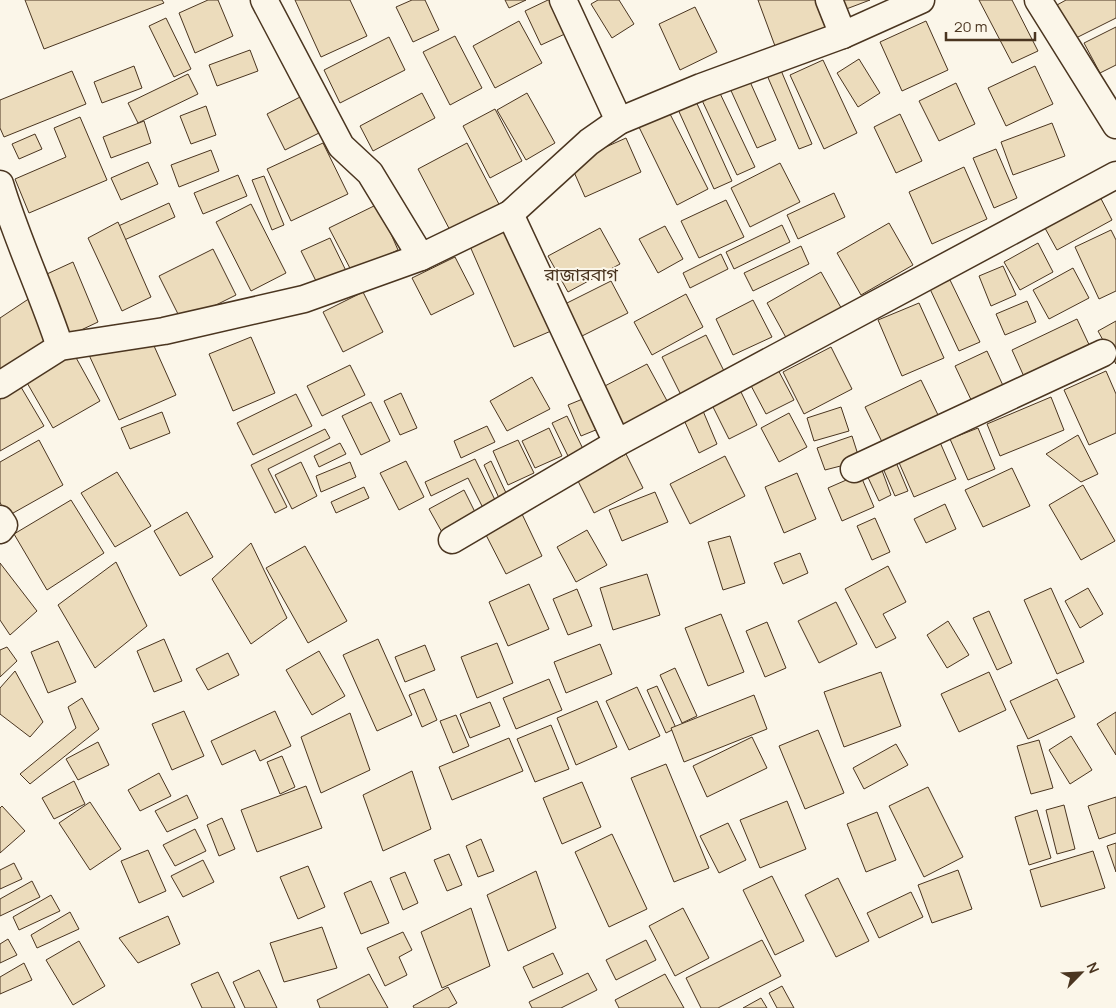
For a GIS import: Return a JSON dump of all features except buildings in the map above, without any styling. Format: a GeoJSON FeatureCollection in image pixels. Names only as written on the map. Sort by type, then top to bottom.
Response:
{"type":"FeatureCollection","features":[{"type":"Feature","properties":{"kind":"street"},"geometry":{"type":"LineString","coordinates":[[264,0],[341,146],[370,173],[420,257]]}},
{"type":"Feature","properties":{"kind":"street"},"geometry":{"type":"LineString","coordinates":[[563,0],[619,121]]}},
{"type":"Feature","properties":{"kind":"street"},"geometry":{"type":"LineString","coordinates":[[829,0],[844,35]]}},
{"type":"Feature","properties":{"kind":"street"},"geometry":{"type":"LineString","coordinates":[[0,386],[60,347],[164,331],[304,299],[420,257],[510,214],[589,142],[619,121],[701,87],[844,35],[921,0]]}},
{"type":"Feature","properties":{"kind":"street"},"geometry":{"type":"LineString","coordinates":[[1038,0],[1116,124]]}},
{"type":"Feature","properties":{"kind":"street"},"geometry":{"type":"LineString","coordinates":[[452,540],[617,443],[1116,175]]}},
{"type":"Feature","properties":{"kind":"street"},"geometry":{"type":"LineString","coordinates":[[0,184],[13,226],[49,314],[60,347]]}},
{"type":"Feature","properties":{"kind":"street"},"geometry":{"type":"LineString","coordinates":[[510,214],[617,443]]}},
{"type":"Feature","properties":{"kind":"street"},"geometry":{"type":"LineString","coordinates":[[854,469],[1103,353]]}},
{"type":"Feature","properties":{"kind":"street"},"geometry":{"type":"LineString","coordinates":[[0,519],[4,525],[0,530]]}},
{"type":"Feature","properties":{"kind":"district","name":"রাজারবাগ"},"geometry":{"type":"Point","coordinates":[581,274]}}]}
